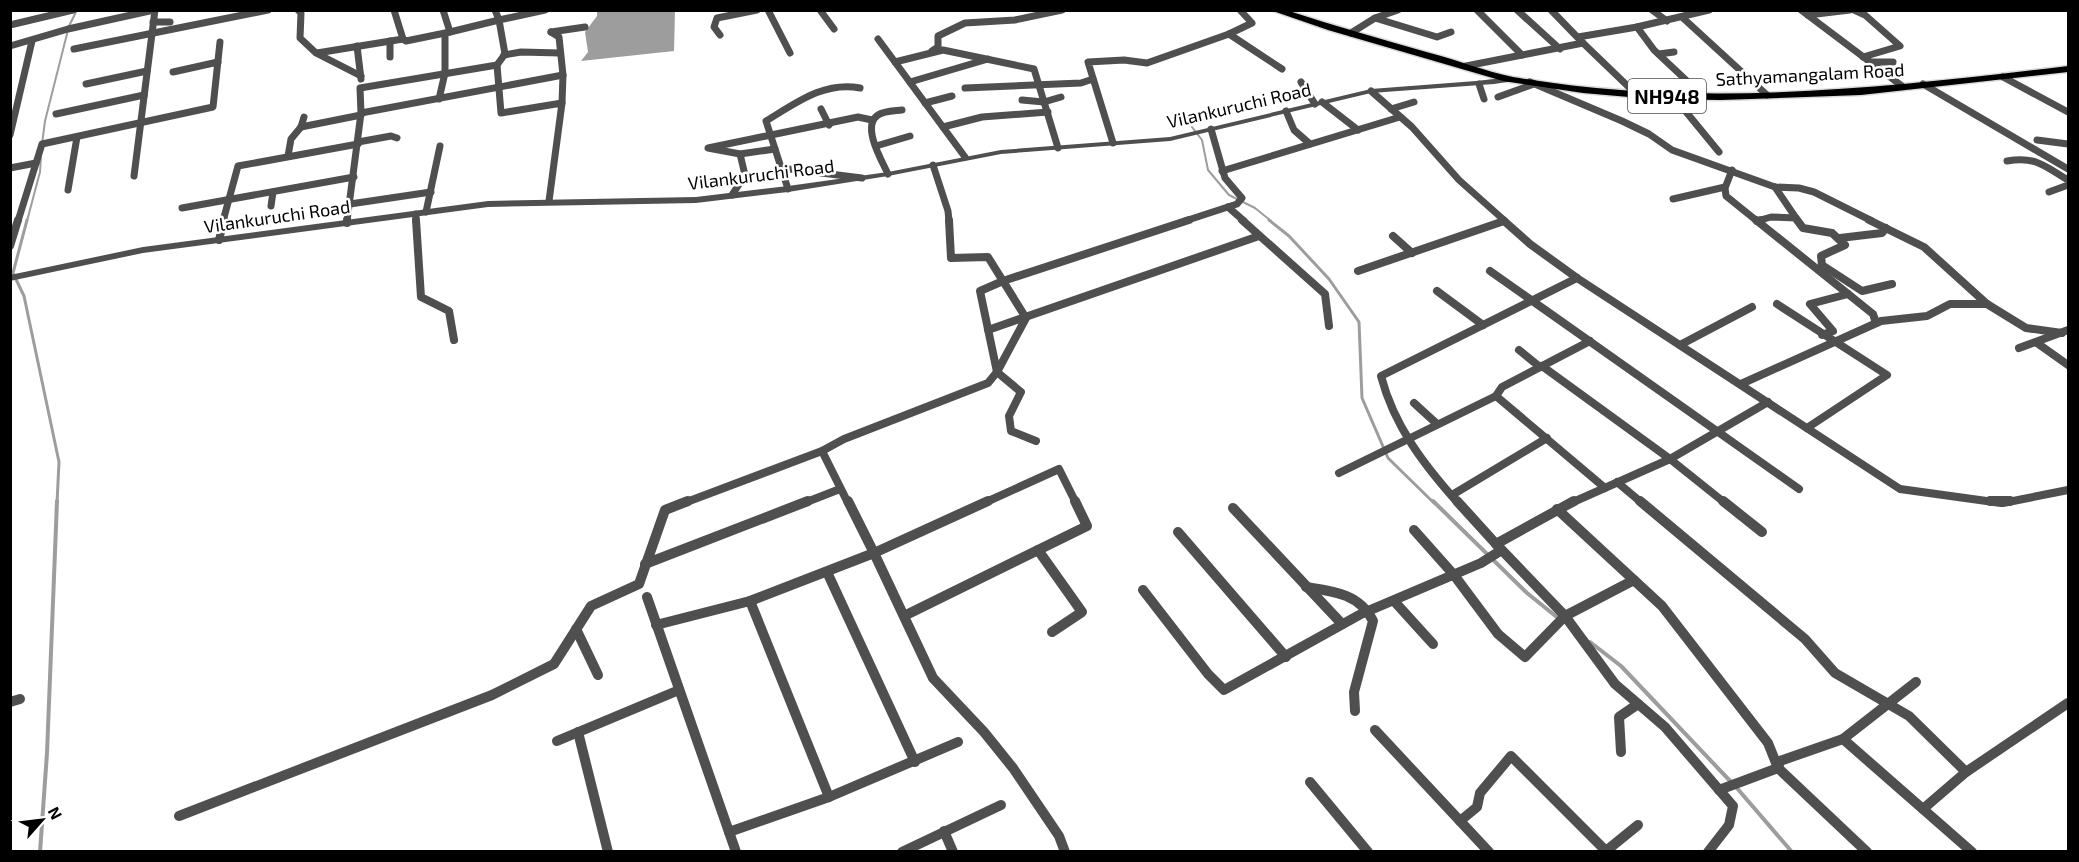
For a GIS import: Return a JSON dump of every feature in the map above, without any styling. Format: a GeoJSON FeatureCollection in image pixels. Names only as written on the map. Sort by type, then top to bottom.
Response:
{"type":"FeatureCollection","features":[{"type":"Feature","properties":{"kind":"highway","name":"Sathyamangalam Road"},"geometry":{"type":"LineString","coordinates":[[1275,10],[1511,80],[1636,94],[1704,97],[1826,93],[2068,69]]}},
{"type":"Feature","properties":{"kind":"street"},"geometry":{"type":"LineString","coordinates":[[10,25],[74,10]]}},
{"type":"Feature","properties":{"kind":"street"},"geometry":{"type":"LineString","coordinates":[[10,46],[71,28],[164,10]]}},
{"type":"Feature","properties":{"kind":"street"},"geometry":{"type":"LineString","coordinates":[[224,10],[224,19]]}},
{"type":"Feature","properties":{"kind":"street"},"geometry":{"type":"LineString","coordinates":[[74,49],[268,10]]}},
{"type":"Feature","properties":{"kind":"street"},"geometry":{"type":"LineString","coordinates":[[298,10],[301,13],[300,38],[316,53],[362,76]]}},
{"type":"Feature","properties":{"kind":"street"},"geometry":{"type":"LineString","coordinates":[[394,10],[403,39]]}},
{"type":"Feature","properties":{"kind":"street"},"geometry":{"type":"LineString","coordinates":[[439,99],[446,73],[448,33],[442,10]]}},
{"type":"Feature","properties":{"kind":"street"},"geometry":{"type":"LineString","coordinates":[[495,10],[499,20],[504,55],[498,65],[501,113],[562,103]]}},
{"type":"Feature","properties":{"kind":"street"},"geometry":{"type":"LineString","coordinates":[[316,53],[448,33],[545,10]]}},
{"type":"Feature","properties":{"kind":"street"},"geometry":{"type":"LineString","coordinates":[[720,35],[714,27],[717,18],[757,10]]}},
{"type":"Feature","properties":{"kind":"street"},"geometry":{"type":"LineString","coordinates":[[768,10],[790,53]]}},
{"type":"Feature","properties":{"kind":"street"},"geometry":{"type":"LineString","coordinates":[[820,10],[834,29]]}},
{"type":"Feature","properties":{"kind":"street"},"geometry":{"type":"LineString","coordinates":[[932,51],[938,47],[938,36],[965,23],[1015,20],[1062,10]]}},
{"type":"Feature","properties":{"kind":"street"},"geometry":{"type":"LineString","coordinates":[[1113,143],[1088,62],[1124,60],[1147,63],[1252,23],[1240,10]]}},
{"type":"Feature","properties":{"kind":"street"},"geometry":{"type":"LineString","coordinates":[[1351,33],[1375,18],[1398,10]]}},
{"type":"Feature","properties":{"kind":"street"},"geometry":{"type":"LineString","coordinates":[[1477,10],[1522,55]]}},
{"type":"Feature","properties":{"kind":"street"},"geometry":{"type":"LineString","coordinates":[[1517,10],[1560,49]]}},
{"type":"Feature","properties":{"kind":"street"},"geometry":{"type":"LineString","coordinates":[[1551,10],[1636,94]]}},
{"type":"Feature","properties":{"kind":"street"},"geometry":{"type":"LineString","coordinates":[[1652,10],[1667,21]]}},
{"type":"Feature","properties":{"kind":"street"},"geometry":{"type":"LineString","coordinates":[[1801,10],[1902,86]]}},
{"type":"Feature","properties":{"kind":"street"},"geometry":{"type":"LineString","coordinates":[[1808,15],[1852,10],[1865,15],[1900,46],[1863,57]]}},
{"type":"Feature","properties":{"kind":"street"},"geometry":{"type":"LineString","coordinates":[[134,176],[154,11]]}},
{"type":"Feature","properties":{"kind":"street"},"geometry":{"type":"LineString","coordinates":[[1578,37],[1683,18],[1707,11]]}},
{"type":"Feature","properties":{"kind":"street"},"geometry":{"type":"LineString","coordinates":[[1375,18],[1437,37],[1451,32]]}},
{"type":"Feature","properties":{"kind":"street"},"geometry":{"type":"LineString","coordinates":[[1683,18],[1767,95]]}},
{"type":"Feature","properties":{"kind":"street"},"geometry":{"type":"LineString","coordinates":[[153,22],[170,22]]}},
{"type":"Feature","properties":{"kind":"street"},"geometry":{"type":"LineString","coordinates":[[549,201],[562,103],[563,75],[559,37],[551,32],[585,27]]}},
{"type":"Feature","properties":{"kind":"street"},"geometry":{"type":"LineString","coordinates":[[1637,27],[1645,40],[1704,97]]}},
{"type":"Feature","properties":{"kind":"street"},"geometry":{"type":"LineString","coordinates":[[1228,34],[1282,69]]}},
{"type":"Feature","properties":{"kind":"street"},"geometry":{"type":"LineString","coordinates":[[878,39],[965,158]]}},
{"type":"Feature","properties":{"kind":"street"},"geometry":{"type":"LineString","coordinates":[[10,135],[13,114],[32,40]]}},
{"type":"Feature","properties":{"kind":"street"},"geometry":{"type":"LineString","coordinates":[[390,41],[390,57]]}},
{"type":"Feature","properties":{"kind":"street"},"geometry":{"type":"LineString","coordinates":[[10,246],[44,144],[213,107],[220,42]]}},
{"type":"Feature","properties":{"kind":"street"},"geometry":{"type":"LineString","coordinates":[[1466,66],[1583,43]]}},
{"type":"Feature","properties":{"kind":"street"},"geometry":{"type":"LineString","coordinates":[[347,223],[361,114],[362,76],[357,46]]}},
{"type":"Feature","properties":{"kind":"street"},"geometry":{"type":"LineString","coordinates":[[895,62],[943,50],[1034,69],[1058,147]]}},
{"type":"Feature","properties":{"kind":"street"},"geometry":{"type":"LineString","coordinates":[[504,55],[521,52],[560,53]]}},
{"type":"Feature","properties":{"kind":"street"},"geometry":{"type":"LineString","coordinates":[[1659,54],[1674,52]]}},
{"type":"Feature","properties":{"kind":"street"},"geometry":{"type":"LineString","coordinates":[[910,82],[990,58]]}},
{"type":"Feature","properties":{"kind":"street"},"geometry":{"type":"LineString","coordinates":[[173,72],[218,62]]}},
{"type":"Feature","properties":{"kind":"street"},"geometry":{"type":"LineString","coordinates":[[1869,62],[1893,62]]}},
{"type":"Feature","properties":{"kind":"street"},"geometry":{"type":"LineString","coordinates":[[360,88],[498,65]]}},
{"type":"Feature","properties":{"kind":"street"},"geometry":{"type":"LineString","coordinates":[[86,84],[147,72]]}},
{"type":"Feature","properties":{"kind":"street"},"geometry":{"type":"LineString","coordinates":[[301,127],[563,75]]}},
{"type":"Feature","properties":{"kind":"street"},"geometry":{"type":"LineString","coordinates":[[2003,77],[2066,110]]}},
{"type":"Feature","properties":{"kind":"street"},"geometry":{"type":"LineString","coordinates":[[965,88],[1038,83],[1081,83],[1094,79]]}},
{"type":"Feature","properties":{"kind":"street","name":"Vilankuruchi Road"},"geometry":{"type":"LineString","coordinates":[[15,277],[143,250],[488,204],[549,201],[696,200],[888,174],[965,158],[1058,147],[1170,139],[1371,91],[1511,80]]}},
{"type":"Feature","properties":{"kind":"street"},"geometry":{"type":"LineString","coordinates":[[1301,82],[1319,103],[1358,130]]}},
{"type":"Feature","properties":{"kind":"street"},"geometry":{"type":"LineString","coordinates":[[1498,97],[1532,83],[1631,125],[1672,150],[1774,187],[1799,188],[1814,192],[1924,247],[1987,304],[2026,328],[2065,332]]}},
{"type":"Feature","properties":{"kind":"street"},"geometry":{"type":"LineString","coordinates":[[1479,84],[1484,99]]}},
{"type":"Feature","properties":{"kind":"street"},"geometry":{"type":"LineString","coordinates":[[1923,84],[2068,169]]}},
{"type":"Feature","properties":{"kind":"street"},"geometry":{"type":"LineString","coordinates":[[788,189],[766,121],[816,91],[851,85],[860,88]]}},
{"type":"Feature","properties":{"kind":"street"},"geometry":{"type":"LineString","coordinates":[[1371,91],[1412,127],[1459,180],[1530,244],[1576,278],[1900,489],[2002,503],[2068,490]]}},
{"type":"Feature","properties":{"kind":"street"},"geometry":{"type":"LineString","coordinates":[[56,114],[144,96]]}},
{"type":"Feature","properties":{"kind":"street"},"geometry":{"type":"LineString","coordinates":[[925,103],[952,96]]}},
{"type":"Feature","properties":{"kind":"street"},"geometry":{"type":"LineString","coordinates":[[1673,96],[1719,152]]}},
{"type":"Feature","properties":{"kind":"street"},"geometry":{"type":"LineString","coordinates":[[1022,100],[1044,102],[1061,97]]}},
{"type":"Feature","properties":{"kind":"street"},"geometry":{"type":"LineString","coordinates":[[87,102],[107,103]]}},
{"type":"Feature","properties":{"kind":"street"},"geometry":{"type":"LineString","coordinates":[[1391,109],[1414,102]]}},
{"type":"Feature","properties":{"kind":"street"},"geometry":{"type":"LineString","coordinates":[[821,109],[829,125]]}},
{"type":"Feature","properties":{"kind":"street"},"geometry":{"type":"LineString","coordinates":[[888,174],[870,134],[872,120],[878,115],[902,110]]}},
{"type":"Feature","properties":{"kind":"street"},"geometry":{"type":"LineString","coordinates":[[1286,111],[1294,130],[1310,144]]}},
{"type":"Feature","properties":{"kind":"street"},"geometry":{"type":"LineString","coordinates":[[943,127],[982,117],[1048,112]]}},
{"type":"Feature","properties":{"kind":"street"},"geometry":{"type":"LineString","coordinates":[[288,156],[291,139],[301,127],[304,117]]}},
{"type":"Feature","properties":{"kind":"street"},"geometry":{"type":"LineString","coordinates":[[775,149],[740,154],[708,148],[829,125],[858,117],[872,120]]}},
{"type":"Feature","properties":{"kind":"street"},"geometry":{"type":"LineString","coordinates":[[1222,171],[1400,117]]}},
{"type":"Feature","properties":{"kind":"street"},"geometry":{"type":"LineString","coordinates":[[1036,441],[1011,430],[1009,416],[1020,392],[997,372],[980,291],[1228,207],[1241,200],[1222,171],[1211,129]]}},
{"type":"Feature","properties":{"kind":"street"},"geometry":{"type":"LineString","coordinates":[[219,240],[238,166],[391,136],[397,138]]}},
{"type":"Feature","properties":{"kind":"street"},"geometry":{"type":"LineString","coordinates":[[876,146],[910,136]]}},
{"type":"Feature","properties":{"kind":"street"},"geometry":{"type":"LineString","coordinates":[[68,190],[78,137]]}},
{"type":"Feature","properties":{"kind":"street"},"geometry":{"type":"LineString","coordinates":[[2037,140],[2068,144]]}},
{"type":"Feature","properties":{"kind":"street"},"geometry":{"type":"LineString","coordinates":[[426,212],[440,146]]}},
{"type":"Feature","properties":{"kind":"street"},"geometry":{"type":"LineString","coordinates":[[732,195],[745,175],[740,154]]}},
{"type":"Feature","properties":{"kind":"street"},"geometry":{"type":"LineString","coordinates":[[2007,161],[2025,158],[2033,160],[2068,180]]}},
{"type":"Feature","properties":{"kind":"street"},"geometry":{"type":"LineString","coordinates":[[10,168],[36,163]]}},
{"type":"Feature","properties":{"kind":"street"},"geometry":{"type":"LineString","coordinates":[[933,165],[948,212],[951,258],[988,257],[1026,318]]}},
{"type":"Feature","properties":{"kind":"street"},"geometry":{"type":"LineString","coordinates":[[781,168],[862,178]]}},
{"type":"Feature","properties":{"kind":"street"},"geometry":{"type":"LineString","coordinates":[[1732,170],[1725,187],[1726,196],[1873,314],[1876,323]]}},
{"type":"Feature","properties":{"kind":"street"},"geometry":{"type":"LineString","coordinates":[[182,208],[354,177]]}},
{"type":"Feature","properties":{"kind":"street"},"geometry":{"type":"LineString","coordinates":[[2049,192],[2068,185]]}},
{"type":"Feature","properties":{"kind":"street"},"geometry":{"type":"LineString","coordinates":[[1673,199],[1725,187]]}},
{"type":"Feature","properties":{"kind":"street"},"geometry":{"type":"LineString","coordinates":[[1774,187],[1803,228],[1823,229],[1840,238],[1845,245],[1821,256],[1822,265],[1862,291],[1892,284]]}},
{"type":"Feature","properties":{"kind":"street"},"geometry":{"type":"LineString","coordinates":[[271,206],[273,192]]}},
{"type":"Feature","properties":{"kind":"street"},"geometry":{"type":"LineString","coordinates":[[350,204],[431,192]]}},
{"type":"Feature","properties":{"kind":"street"},"geometry":{"type":"LineString","coordinates":[[1228,207],[1325,294],[1329,326]]}},
{"type":"Feature","properties":{"kind":"street"},"geometry":{"type":"LineString","coordinates":[[416,214],[421,297],[423,300],[449,309],[454,340]]}},
{"type":"Feature","properties":{"kind":"street"},"geometry":{"type":"LineString","coordinates":[[1757,221],[1771,217],[1796,218]]}},
{"type":"Feature","properties":{"kind":"street"},"geometry":{"type":"LineString","coordinates":[[1358,272],[1504,220]]}},
{"type":"Feature","properties":{"kind":"street"},"geometry":{"type":"LineString","coordinates":[[1840,238],[1882,232],[1886,228]]}},
{"type":"Feature","properties":{"kind":"street"},"geometry":{"type":"LineString","coordinates":[[988,330],[1258,236]]}},
{"type":"Feature","properties":{"kind":"street"},"geometry":{"type":"LineString","coordinates":[[1393,236],[1412,253]]}},
{"type":"Feature","properties":{"kind":"street"},"geometry":{"type":"LineString","coordinates":[[1490,271],[1799,489]]}},
{"type":"Feature","properties":{"kind":"street"},"geometry":{"type":"LineString","coordinates":[[1576,278],[1381,376],[1397,422],[1452,495],[1583,640],[1615,684],[1729,786],[1733,818],[1722,838],[1708,852]]}},
{"type":"Feature","properties":{"kind":"street"},"geometry":{"type":"LineString","coordinates":[[1437,291],[1483,325]]}},
{"type":"Feature","properties":{"kind":"street"},"geometry":{"type":"LineString","coordinates":[[1822,335],[1833,331],[1810,304],[1848,294]]}},
{"type":"Feature","properties":{"kind":"street"},"geometry":{"type":"LineString","coordinates":[[1777,304],[1887,375],[1807,428]]}},
{"type":"Feature","properties":{"kind":"street"},"geometry":{"type":"LineString","coordinates":[[1741,384],[1876,323],[1927,316],[1950,304],[1987,304]]}},
{"type":"Feature","properties":{"kind":"street"},"geometry":{"type":"LineString","coordinates":[[1680,345],[1752,307]]}},
{"type":"Feature","properties":{"kind":"street"},"geometry":{"type":"LineString","coordinates":[[179,816],[492,695],[554,664],[591,606],[639,584],[664,510],[822,451],[843,439],[988,383],[997,372],[1026,318]]}},
{"type":"Feature","properties":{"kind":"street"},"geometry":{"type":"LineString","coordinates":[[2019,348],[2065,332]]}},
{"type":"Feature","properties":{"kind":"street"},"geometry":{"type":"LineString","coordinates":[[1339,473],[1496,396],[1502,387],[1590,341]]}},
{"type":"Feature","properties":{"kind":"street"},"geometry":{"type":"LineString","coordinates":[[2037,343],[2068,365]]}},
{"type":"Feature","properties":{"kind":"street"},"geometry":{"type":"LineString","coordinates":[[1519,350],[1670,459],[1762,532]]}},
{"type":"Feature","properties":{"kind":"street"},"geometry":{"type":"LineString","coordinates":[[1496,396],[1605,488]]}},
{"type":"Feature","properties":{"kind":"street"},"geometry":{"type":"LineString","coordinates":[[1143,590],[1208,674],[1224,690],[1231,688],[1342,624],[1481,563],[1498,548],[1557,509],[1670,459],[1768,402]]}},
{"type":"Feature","properties":{"kind":"street"},"geometry":{"type":"LineString","coordinates":[[1414,403],[1437,424]]}},
{"type":"Feature","properties":{"kind":"street"},"geometry":{"type":"LineString","coordinates":[[1452,495],[1547,438]]}},
{"type":"Feature","properties":{"kind":"street"},"geometry":{"type":"LineString","coordinates":[[822,451],[874,553],[933,678],[984,732],[1013,768],[1059,836],[1065,852]]}},
{"type":"Feature","properties":{"kind":"street"},"geometry":{"type":"LineString","coordinates":[[656,625],[750,600],[826,572],[874,553],[1059,469],[1087,526],[904,616]]}},
{"type":"Feature","properties":{"kind":"street"},"geometry":{"type":"LineString","coordinates":[[1617,482],[1804,639],[1835,673],[1909,716],[1966,772]]}},
{"type":"Feature","properties":{"kind":"street"},"geometry":{"type":"LineString","coordinates":[[645,564],[840,489]]}},
{"type":"Feature","properties":{"kind":"street"},"geometry":{"type":"LineString","coordinates":[[1233,508],[1342,624]]}},
{"type":"Feature","properties":{"kind":"street"},"geometry":{"type":"LineString","coordinates":[[1557,509],[1662,606],[1768,743],[1778,768],[1867,852]]}},
{"type":"Feature","properties":{"kind":"street"},"geometry":{"type":"LineString","coordinates":[[1414,530],[1454,575],[1498,634],[1524,657],[1564,620],[1634,580]]}},
{"type":"Feature","properties":{"kind":"street"},"geometry":{"type":"LineString","coordinates":[[1178,532],[1286,657]]}},
{"type":"Feature","properties":{"kind":"street"},"geometry":{"type":"LineString","coordinates":[[1038,550],[1082,612],[1052,632]]}},
{"type":"Feature","properties":{"kind":"street"},"geometry":{"type":"LineString","coordinates":[[826,572],[915,762]]}},
{"type":"Feature","properties":{"kind":"street"},"geometry":{"type":"LineString","coordinates":[[1306,587],[1345,593],[1370,611],[1373,621],[1354,692],[1355,711]]}},
{"type":"Feature","properties":{"kind":"street"},"geometry":{"type":"LineString","coordinates":[[646,597],[736,852]]}},
{"type":"Feature","properties":{"kind":"street"},"geometry":{"type":"LineString","coordinates":[[750,600],[829,797]]}},
{"type":"Feature","properties":{"kind":"street"},"geometry":{"type":"LineString","coordinates":[[1394,601],[1433,644]]}},
{"type":"Feature","properties":{"kind":"street"},"geometry":{"type":"LineString","coordinates":[[576,629],[598,675]]}},
{"type":"Feature","properties":{"kind":"street"},"geometry":{"type":"LineString","coordinates":[[1778,768],[1780,761],[1843,739],[1916,682]]}},
{"type":"Feature","properties":{"kind":"street"},"geometry":{"type":"LineString","coordinates":[[557,741],[679,690]]}},
{"type":"Feature","properties":{"kind":"street"},"geometry":{"type":"LineString","coordinates":[[1923,809],[1966,772],[2068,703]]}},
{"type":"Feature","properties":{"kind":"street"},"geometry":{"type":"LineString","coordinates":[[1621,752],[1619,717],[1638,704]]}},
{"type":"Feature","properties":{"kind":"street"},"geometry":{"type":"LineString","coordinates":[[1375,730],[1489,852]]}},
{"type":"Feature","properties":{"kind":"street"},"geometry":{"type":"LineString","coordinates":[[578,732],[608,852]]}},
{"type":"Feature","properties":{"kind":"street"},"geometry":{"type":"LineString","coordinates":[[1843,739],[1972,852]]}},
{"type":"Feature","properties":{"kind":"street"},"geometry":{"type":"LineString","coordinates":[[729,832],[829,797],[958,742]]}},
{"type":"Feature","properties":{"kind":"street"},"geometry":{"type":"LineString","coordinates":[[1460,820],[1477,807],[1480,793],[1511,756],[1606,851],[1638,825]]}},
{"type":"Feature","properties":{"kind":"street"},"geometry":{"type":"LineString","coordinates":[[1729,786],[1778,768]]}},
{"type":"Feature","properties":{"kind":"street"},"geometry":{"type":"LineString","coordinates":[[1310,782],[1368,852]]}},
{"type":"Feature","properties":{"kind":"street"},"geometry":{"type":"LineString","coordinates":[[902,852],[1001,805]]}},
{"type":"Feature","properties":{"kind":"street"},"geometry":{"type":"LineString","coordinates":[[944,831],[953,852]]}},
{"type":"Feature","properties":{"kind":"shaded area"},"geometry":{"type":"Polygon","coordinates":[[[597,11],[675,11],[674,51],[581,61],[588,52],[585,32],[597,16],[597,11]]]}},
{"type":"Feature","properties":{"kind":"waterway"},"geometry":{"type":"LineString","coordinates":[[42,144],[45,121],[69,26],[77,10]]}},
{"type":"Feature","properties":{"kind":"waterway"},"geometry":{"type":"LineString","coordinates":[[1192,127],[1202,140],[1208,170],[1229,195],[1255,208],[1271,221]]}},
{"type":"Feature","properties":{"kind":"waterway"},"geometry":{"type":"LineString","coordinates":[[27,221],[40,172],[41,157]]}},
{"type":"Feature","properties":{"kind":"waterway"},"geometry":{"type":"LineString","coordinates":[[27,220],[13,273],[24,296],[59,462],[57,503]]}},
{"type":"Feature","properties":{"kind":"waterway"},"geometry":{"type":"LineString","coordinates":[[1269,220],[1289,236],[1329,279],[1359,322],[1362,398],[1388,458],[1434,503]]}},
{"type":"Feature","properties":{"kind":"waterway"},"geometry":{"type":"LineString","coordinates":[[40,852],[47,753],[57,501]]}},
{"type":"Feature","properties":{"kind":"waterway"},"geometry":{"type":"LineString","coordinates":[[1433,501],[1527,593],[1558,618]]}},
{"type":"Feature","properties":{"kind":"waterway"},"geometry":{"type":"LineString","coordinates":[[1590,642],[1621,666],[1732,783]]}},
{"type":"Feature","properties":{"kind":"waterway"},"geometry":{"type":"LineString","coordinates":[[1736,787],[1792,852]]}}]}
